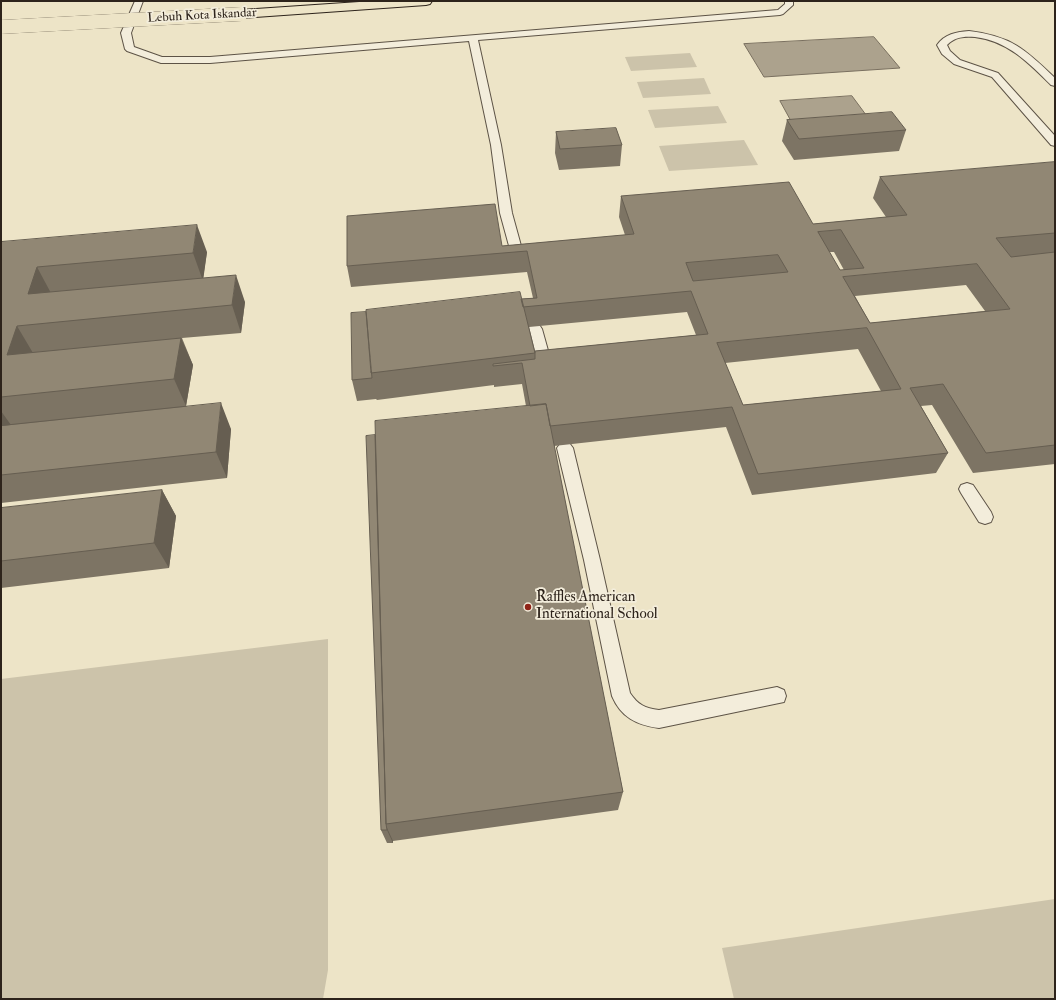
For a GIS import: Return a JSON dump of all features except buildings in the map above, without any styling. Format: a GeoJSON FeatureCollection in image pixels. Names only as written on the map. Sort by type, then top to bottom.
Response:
{"type":"FeatureCollection","features":[{"type":"Feature","properties":{"kind":"highway","name":"Lebuh Kota Iskandar"},"geometry":{"type":"LineString","coordinates":[[1,27],[241,14],[426,1]]}},
{"type":"Feature","properties":{"kind":"highway","name":"Lebuh Kota Iskandar"},"geometry":{"type":"LineString","coordinates":[[124,6],[143,3]]}},
{"type":"Feature","properties":{"kind":"lane"},"geometry":{"type":"LineString","coordinates":[[143,3],[126,33],[130,49],[161,60],[210,60],[780,12],[789,5],[789,1]]}},
{"type":"Feature","properties":{"kind":"lane"},"geometry":{"type":"LineString","coordinates":[[1055,83],[1019,49],[1003,40],[983,35],[964,34],[947,39],[942,45],[944,52],[951,58],[962,64],[987,70],[995,75],[1055,143]]}},
{"type":"Feature","properties":{"kind":"lane"},"geometry":{"type":"LineString","coordinates":[[473,38],[496,145],[506,213],[520,264]]}},
{"type":"Feature","properties":{"kind":"lane"},"geometry":{"type":"LineString","coordinates":[[535,329],[547,372]]}},
{"type":"Feature","properties":{"kind":"lane"},"geometry":{"type":"LineString","coordinates":[[565,448],[592,560],[622,696],[629,709],[643,717],[659,719],[777,696]]}},
{"type":"Feature","properties":{"kind":"lane"},"geometry":{"type":"LineString","coordinates":[[967,489],[985,517]]}},
{"type":"Feature","properties":{"kind":"shaded area"},"geometry":{"type":"Polygon","coordinates":[[[874,37],[900,68],[764,77],[744,44],[874,37]]]}},
{"type":"Feature","properties":{"kind":"shaded area"},"geometry":{"type":"Polygon","coordinates":[[[690,53],[697,67],[631,71],[625,57],[690,53]]]}},
{"type":"Feature","properties":{"kind":"shaded area"},"geometry":{"type":"Polygon","coordinates":[[[704,78],[711,94],[643,98],[637,82],[704,78]]]}},
{"type":"Feature","properties":{"kind":"shaded area"},"geometry":{"type":"Polygon","coordinates":[[[852,96],[875,127],[797,132],[780,101],[852,96]]]}},
{"type":"Feature","properties":{"kind":"shaded area"},"geometry":{"type":"Polygon","coordinates":[[[718,106],[727,123],[655,128],[648,110],[718,106]]]}},
{"type":"Feature","properties":{"kind":"shaded area"},"geometry":{"type":"Polygon","coordinates":[[[744,140],[758,165],[669,171],[659,146],[744,140]]]}},
{"type":"Feature","properties":{"kind":"shaded area"},"geometry":{"type":"Polygon","coordinates":[[[328,639],[328,970],[323,999],[1,999],[1,679],[328,639]]]}},
{"type":"Feature","properties":{"kind":"shaded area"},"geometry":{"type":"Polygon","coordinates":[[[1055,899],[1055,999],[734,999],[722,948],[1055,899]]]}},
{"type":"Feature","properties":{"kind":"place","name":"Raffles American International School"},"geometry":{"type":"Point","coordinates":[528,607]}}]}
